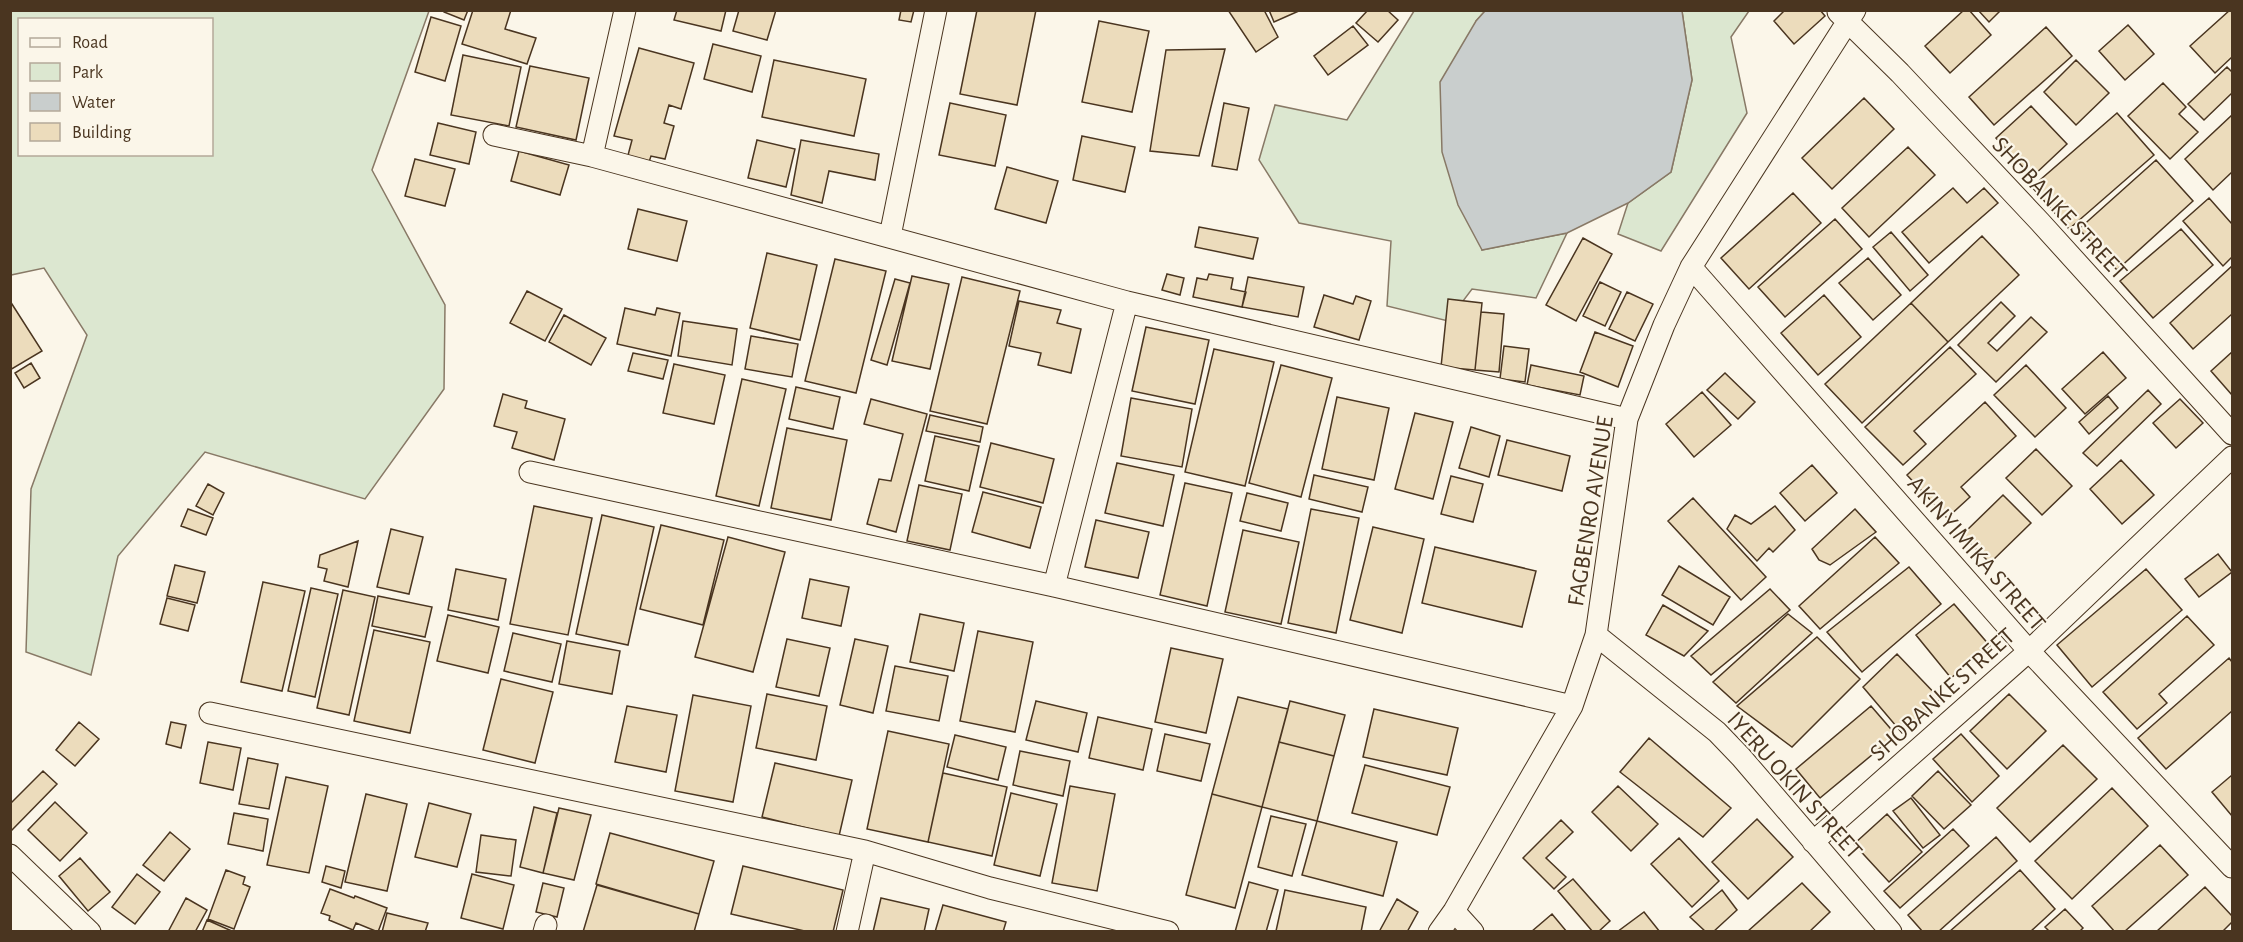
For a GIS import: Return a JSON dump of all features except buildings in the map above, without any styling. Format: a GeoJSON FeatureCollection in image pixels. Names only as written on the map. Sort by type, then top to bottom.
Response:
{"type":"FeatureCollection","features":[{"type":"Feature","properties":{"kind":"street"},"geometry":{"type":"LineString","coordinates":[[592,156],[625,10]]}},
{"type":"Feature","properties":{"kind":"street"},"geometry":{"type":"LineString","coordinates":[[890,236],[936,10]]}},
{"type":"Feature","properties":{"kind":"street","name":"FAGBENRO AVENUE"},"geometry":{"type":"LineString","coordinates":[[1439,932],[1454,911],[1572,706],[1596,635],[1627,419],[1664,325],[1691,267],[1846,14]]}},
{"type":"Feature","properties":{"kind":"street","name":"SHOBANKE STREET"},"geometry":{"type":"LineString","coordinates":[[1846,14],[2040,222],[2232,434]]}},
{"type":"Feature","properties":{"kind":"street"},"geometry":{"type":"LineString","coordinates":[[494,135],[592,156],[1128,302],[1627,419]]}},
{"type":"Feature","properties":{"kind":"street","name":"AKINYIMIKA STREET"},"geometry":{"type":"LineString","coordinates":[[1691,267],[2029,651],[2232,867]]}},
{"type":"Feature","properties":{"kind":"street"},"geometry":{"type":"LineString","coordinates":[[1054,586],[1128,302]]}},
{"type":"Feature","properties":{"kind":"street","name":"SHOBANKE STREET"},"geometry":{"type":"LineString","coordinates":[[1813,843],[2029,651],[2232,457]]}},
{"type":"Feature","properties":{"kind":"street"},"geometry":{"type":"LineString","coordinates":[[530,472],[1054,586],[1572,706]]}},
{"type":"Feature","properties":{"kind":"street","name":"IYERU OKIN STREET"},"geometry":{"type":"LineString","coordinates":[[1596,635],[1717,732],[1891,932]]}},
{"type":"Feature","properties":{"kind":"street"},"geometry":{"type":"LineString","coordinates":[[210,713],[866,851],[990,888],[1168,932]]}},
{"type":"Feature","properties":{"kind":"street"},"geometry":{"type":"LineString","coordinates":[[847,932],[866,851]]}},
{"type":"Feature","properties":{"kind":"street"},"geometry":{"type":"LineString","coordinates":[[10,855],[90,932]]}},
{"type":"Feature","properties":{"kind":"street"},"geometry":{"type":"LineString","coordinates":[[1454,911],[1473,932]]}},
{"type":"Feature","properties":{"kind":"green space"},"geometry":{"type":"Polygon","coordinates":[[[10,11],[429,11],[372,170],[445,305],[444,389],[365,499],[205,452],[118,556],[91,675],[26,652],[31,489],[87,335],[44,268],[11,275],[10,11]]]}},
{"type":"Feature","properties":{"kind":"green space"},"geometry":{"type":"Polygon","coordinates":[[[1414,11],[1485,11],[1476,21],[1482,250],[1567,233],[1536,298],[1472,289],[1448,321],[1387,306],[1391,241],[1299,223],[1259,160],[1275,105],[1347,120],[1414,11]]]}},
{"type":"Feature","properties":{"kind":"green space"},"geometry":{"type":"Polygon","coordinates":[[[1682,11],[1749,11],[1731,37],[1747,113],[1661,251],[1618,234],[1628,203],[1671,172],[1692,80],[1682,11]]]}},
{"type":"Feature","properties":{"kind":"water"},"geometry":{"type":"Polygon","coordinates":[[[1485,11],[1682,11],[1692,80],[1671,172],[1628,203],[1567,233],[1482,250],[1458,205],[1442,152],[1440,82],[1476,21],[1485,11]]]}}]}
